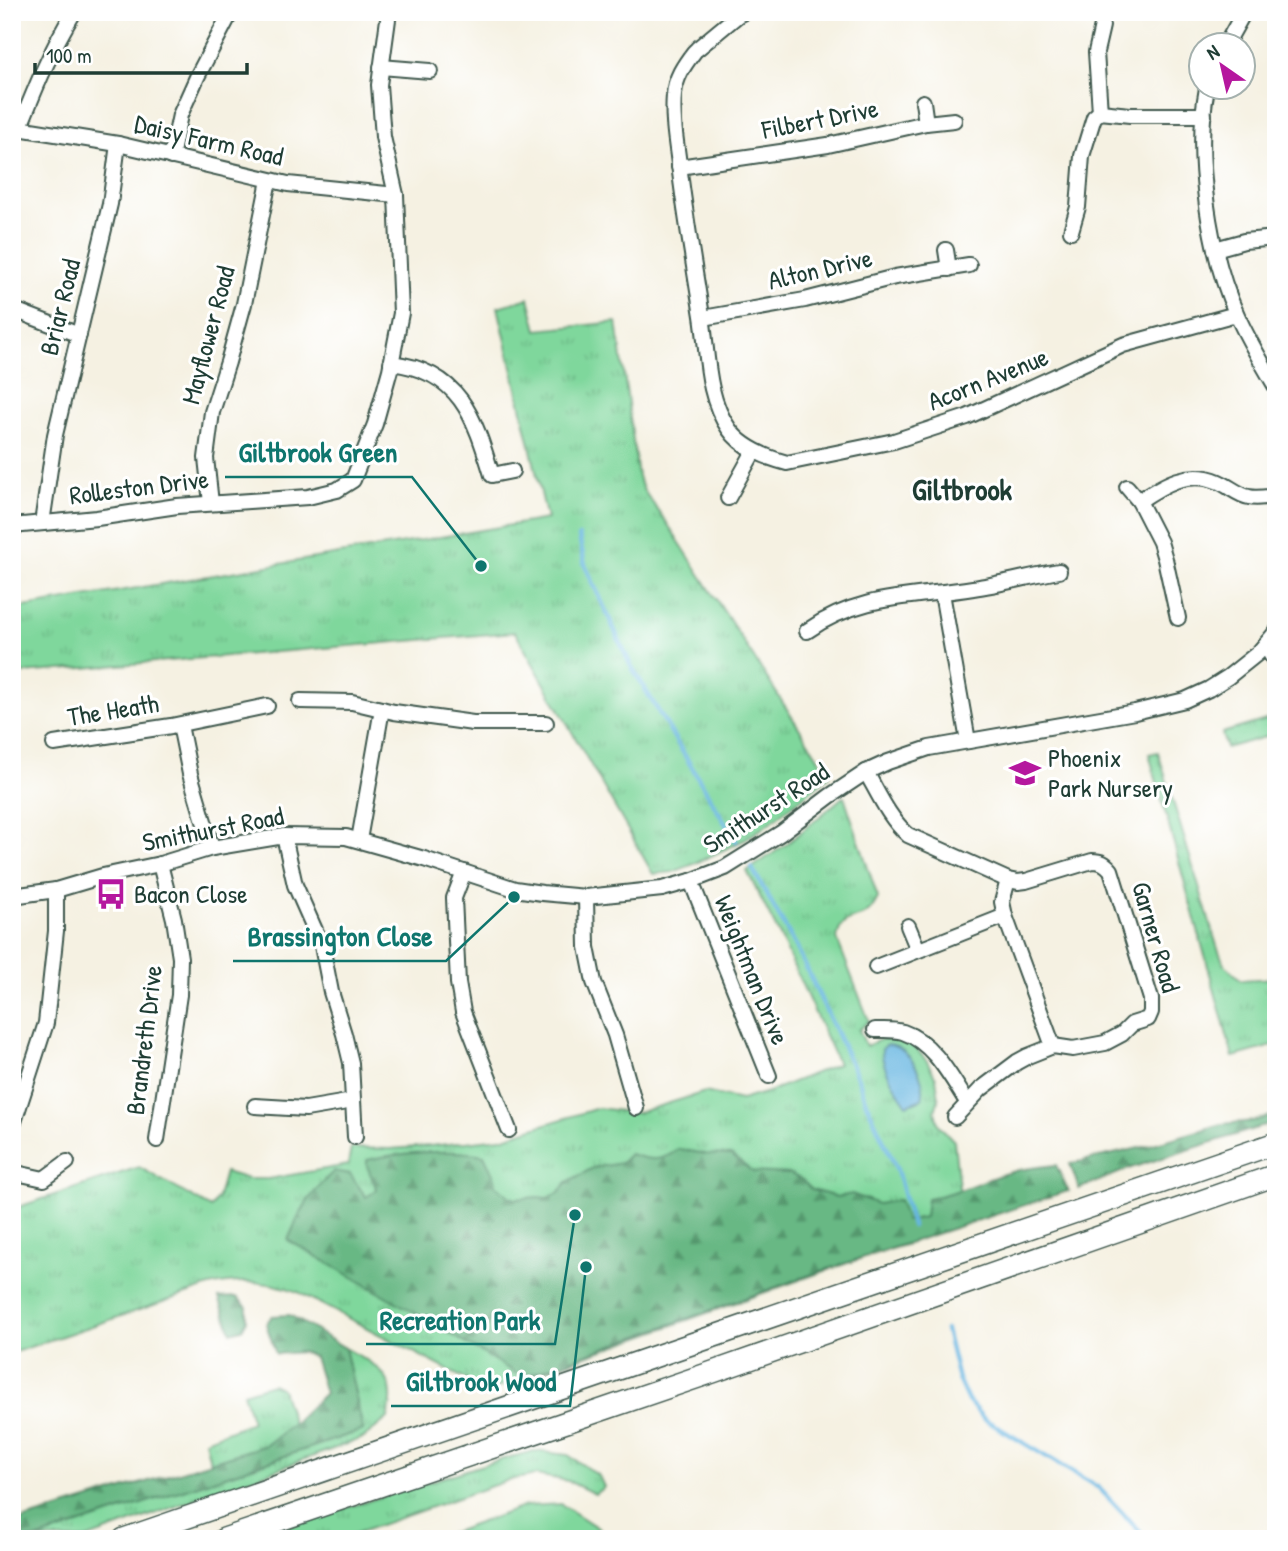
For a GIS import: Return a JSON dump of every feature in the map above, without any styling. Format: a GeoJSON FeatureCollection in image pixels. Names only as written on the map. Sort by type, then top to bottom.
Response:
{"type":"FeatureCollection","features":[{"type":"Feature","properties":{"kind":"highway"},"geometry":{"type":"LineString","coordinates":[[124,1539],[1276,1143]]}},
{"type":"Feature","properties":{"kind":"highway"},"geometry":{"type":"LineString","coordinates":[[224,1539],[1276,1175]]}},
{"type":"Feature","properties":{"kind":"street"},"geometry":{"type":"LineString","coordinates":[[15,128],[74,12]]}},
{"type":"Feature","properties":{"kind":"street"},"geometry":{"type":"LineString","coordinates":[[170,157],[180,115],[231,12]]}},
{"type":"Feature","properties":{"kind":"street","name":"Rolleston Drive"},"geometry":{"type":"LineString","coordinates":[[12,526],[97,518],[177,506],[308,497],[337,490],[353,480],[376,424],[401,313],[396,195],[383,137],[379,85],[389,12]]}},
{"type":"Feature","properties":{"kind":"street","name":"Acorn Avenue"},"geometry":{"type":"LineString","coordinates":[[744,12],[695,51],[681,69],[674,93],[674,120],[715,400],[730,431],[754,452],[787,463],[894,441],[967,417],[1123,345],[1236,314]]}},
{"type":"Feature","properties":{"kind":"street"},"geometry":{"type":"LineString","coordinates":[[1231,32],[1244,12]]}},
{"type":"Feature","properties":{"kind":"street"},"geometry":{"type":"LineString","coordinates":[[1100,112],[1096,52],[1102,26]]}},
{"type":"Feature","properties":{"kind":"street"},"geometry":{"type":"LineString","coordinates":[[381,67],[430,71]]}},
{"type":"Feature","properties":{"kind":"street"},"geometry":{"type":"LineString","coordinates":[[923,102],[926,123]]}},
{"type":"Feature","properties":{"kind":"street"},"geometry":{"type":"LineString","coordinates":[[1205,102],[1203,140],[1205,193],[1221,274],[1236,314],[1276,387]]}},
{"type":"Feature","properties":{"kind":"street"},"geometry":{"type":"LineString","coordinates":[[1071,231],[1078,207],[1082,156],[1094,117],[1100,112],[1129,115],[1204,115]]}},
{"type":"Feature","properties":{"kind":"street","name":"Filbert Drive"},"geometry":{"type":"LineString","coordinates":[[680,167],[828,145],[926,123],[954,120]]}},
{"type":"Feature","properties":{"kind":"street","name":"Daisy Farm Road"},"geometry":{"type":"LineString","coordinates":[[15,128],[118,144],[288,184],[396,195]]}},
{"type":"Feature","properties":{"kind":"street","name":"Briar Road"},"geometry":{"type":"LineString","coordinates":[[41,523],[55,435],[110,204],[118,144]]}},
{"type":"Feature","properties":{"kind":"street","name":"Mayflower Road"},"geometry":{"type":"LineString","coordinates":[[211,503],[206,458],[212,412],[244,304],[269,180]]}},
{"type":"Feature","properties":{"kind":"street"},"geometry":{"type":"LineString","coordinates":[[1215,249],[1244,241],[1276,238]]}},
{"type":"Feature","properties":{"kind":"street"},"geometry":{"type":"LineString","coordinates":[[946,250],[949,269]]}},
{"type":"Feature","properties":{"kind":"street","name":"Alton Drive"},"geometry":{"type":"LineString","coordinates":[[703,318],[805,300],[895,277],[969,265]]}},
{"type":"Feature","properties":{"kind":"street"},"geometry":{"type":"LineString","coordinates":[[12,309],[79,335]]}},
{"type":"Feature","properties":{"kind":"street"},"geometry":{"type":"LineString","coordinates":[[391,363],[410,365],[443,380],[460,398],[475,424],[492,475],[512,471]]}},
{"type":"Feature","properties":{"kind":"street"},"geometry":{"type":"LineString","coordinates":[[728,498],[754,452]]}},
{"type":"Feature","properties":{"kind":"street"},"geometry":{"type":"LineString","coordinates":[[1139,501],[1172,481],[1191,476],[1220,482],[1250,498],[1276,496]]}},
{"type":"Feature","properties":{"kind":"street"},"geometry":{"type":"LineString","coordinates":[[1127,487],[1139,501],[1163,551],[1178,618]]}},
{"type":"Feature","properties":{"kind":"street"},"geometry":{"type":"LineString","coordinates":[[807,631],[846,609],[869,602],[975,588],[1059,570]]}},
{"type":"Feature","properties":{"kind":"street"},"geometry":{"type":"LineString","coordinates":[[942,593],[968,741]]}},
{"type":"Feature","properties":{"kind":"street","name":"Smithurst Road"},"geometry":{"type":"LineString","coordinates":[[12,896],[56,890],[212,848],[284,836],[346,837],[515,889],[586,897],[662,889],[724,868],[781,833],[866,772],[888,762],[929,748],[1112,717],[1185,700],[1228,677],[1258,653],[1276,632]]}},
{"type":"Feature","properties":{"kind":"street"},"geometry":{"type":"LineString","coordinates":[[1265,645],[1276,663]]}},
{"type":"Feature","properties":{"kind":"street"},"geometry":{"type":"LineString","coordinates":[[300,701],[352,702],[473,723],[546,723]]}},
{"type":"Feature","properties":{"kind":"street","name":"The Heath"},"geometry":{"type":"LineString","coordinates":[[54,744],[180,725],[267,706]]}},
{"type":"Feature","properties":{"kind":"street"},"geometry":{"type":"LineString","coordinates":[[359,840],[382,709]]}},
{"type":"Feature","properties":{"kind":"street","name":"The Heath"},"geometry":{"type":"LineString","coordinates":[[180,725],[190,774],[212,848]]}},
{"type":"Feature","properties":{"kind":"street"},"geometry":{"type":"LineString","coordinates":[[866,772],[887,810],[908,835],[1008,880],[1002,902],[1053,1046],[1017,1062],[981,1089],[955,1117]]}},
{"type":"Feature","properties":{"kind":"street"},"geometry":{"type":"LineString","coordinates":[[284,836],[295,886],[322,946],[331,992],[351,1063],[355,1137]]}},
{"type":"Feature","properties":{"kind":"street","name":"Garner Road"},"geometry":{"type":"LineString","coordinates":[[1008,880],[1026,881],[1092,861],[1106,864],[1111,870],[1151,999],[1152,1012],[1148,1019],[1132,1024],[1122,1034],[1105,1043],[1073,1049],[1053,1046]]}},
{"type":"Feature","properties":{"kind":"street","name":"Brandreth Drive"},"geometry":{"type":"LineString","coordinates":[[157,1140],[179,995],[180,958],[174,919],[160,864]]}},
{"type":"Feature","properties":{"kind":"street"},"geometry":{"type":"LineString","coordinates":[[464,872],[454,898],[458,983],[463,1012],[509,1130]]}},
{"type":"Feature","properties":{"kind":"street","name":"Weightman Drive"},"geometry":{"type":"LineString","coordinates":[[691,881],[769,1076]]}},
{"type":"Feature","properties":{"kind":"street"},"geometry":{"type":"LineString","coordinates":[[12,1128],[46,1023],[56,931],[56,890]]}},
{"type":"Feature","properties":{"kind":"street"},"geometry":{"type":"LineString","coordinates":[[586,897],[587,947],[594,982],[615,1035],[636,1108]]}},
{"type":"Feature","properties":{"kind":"street"},"geometry":{"type":"LineString","coordinates":[[876,967],[1006,916]]}},
{"type":"Feature","properties":{"kind":"street"},"geometry":{"type":"LineString","coordinates":[[908,926],[918,950]]}},
{"type":"Feature","properties":{"kind":"street"},"geometry":{"type":"LineString","coordinates":[[875,1030],[902,1032],[917,1039],[941,1064],[967,1102]]}},
{"type":"Feature","properties":{"kind":"street"},"geometry":{"type":"LineString","coordinates":[[256,1107],[306,1109],[353,1101]]}},
{"type":"Feature","properties":{"kind":"street"},"geometry":{"type":"LineString","coordinates":[[12,1172],[44,1179],[66,1162]]}},
{"type":"Feature","properties":{"kind":"green space"},"geometry":{"type":"Polygon","coordinates":[[[529,298],[537,330],[617,322],[638,477],[644,491],[830,776],[763,828],[694,864],[673,872],[653,874],[515,632],[12,674],[12,609],[547,519],[498,307],[529,298]]]}},
{"type":"Feature","properties":{"kind":"green space"},"geometry":{"type":"Polygon","coordinates":[[[1276,717],[1276,734],[1226,748],[1222,733],[1276,717]]]}},
{"type":"Feature","properties":{"kind":"green space"},"geometry":{"type":"Polygon","coordinates":[[[1158,752],[1224,964],[1241,980],[1276,978],[1276,1045],[1233,1057],[1149,754],[1158,752]]]}},
{"type":"Feature","properties":{"kind":"green space"},"geometry":{"type":"Polygon","coordinates":[[[844,796],[878,898],[869,912],[841,926],[837,939],[869,1021],[859,1030],[866,1046],[882,1039],[900,1040],[913,1045],[927,1061],[936,1078],[939,1098],[935,1111],[938,1124],[954,1141],[961,1206],[911,1243],[870,1255],[488,1391],[298,1292],[254,1282],[210,1286],[12,1353],[12,1209],[139,1167],[211,1208],[218,1197],[225,1172],[248,1179],[268,1179],[348,1165],[351,1148],[390,1149],[501,1138],[598,1108],[637,1113],[705,1092],[741,1100],[838,1064],[747,871],[788,843],[844,796]]]}},
{"type":"Feature","properties":{"kind":"green space"},"geometry":{"type":"Polygon","coordinates":[[[1276,1114],[1276,1122],[1131,1168],[1079,1189],[1070,1164],[1143,1147],[1222,1124],[1254,1121],[1276,1114]]]}},
{"type":"Feature","properties":{"kind":"green space"},"geometry":{"type":"Polygon","coordinates":[[[679,1149],[731,1155],[753,1172],[791,1174],[812,1190],[837,1197],[852,1194],[878,1204],[899,1200],[906,1221],[925,1217],[927,1198],[948,1194],[1013,1171],[1056,1165],[1068,1191],[816,1273],[522,1377],[288,1240],[306,1203],[334,1171],[350,1174],[366,1197],[377,1190],[367,1160],[425,1152],[484,1155],[496,1185],[510,1197],[548,1198],[559,1193],[567,1182],[593,1168],[621,1163],[630,1154],[655,1159],[679,1149]]]}},
{"type":"Feature","properties":{"kind":"green space"},"geometry":{"type":"Polygon","coordinates":[[[237,1297],[247,1307],[247,1320],[242,1329],[231,1332],[219,1298],[237,1297]]]}},
{"type":"Feature","properties":{"kind":"green space"},"geometry":{"type":"Polygon","coordinates":[[[290,1315],[345,1348],[363,1430],[36,1539],[12,1539],[12,1523],[266,1445],[293,1424],[325,1393],[314,1357],[303,1352],[276,1354],[266,1324],[272,1316],[290,1315]]]}},
{"type":"Feature","properties":{"kind":"green space"},"geometry":{"type":"Polygon","coordinates":[[[345,1348],[375,1366],[390,1386],[388,1418],[363,1438],[86,1539],[36,1539],[363,1430],[345,1348]]]}},
{"type":"Feature","properties":{"kind":"green space"},"geometry":{"type":"Polygon","coordinates":[[[272,1384],[282,1389],[293,1424],[267,1445],[210,1462],[205,1440],[252,1422],[243,1393],[272,1384]]]}},
{"type":"Feature","properties":{"kind":"green space"},"geometry":{"type":"Polygon","coordinates":[[[534,1451],[568,1455],[599,1476],[604,1487],[595,1494],[568,1481],[536,1475],[509,1480],[340,1539],[247,1539],[492,1462],[534,1451]]]}},
{"type":"Feature","properties":{"kind":"green space"},"geometry":{"type":"Polygon","coordinates":[[[561,1504],[615,1539],[434,1539],[526,1506],[561,1504]]]}},
{"type":"Feature","properties":{"kind":"water"},"geometry":{"type":"Polygon","coordinates":[[[887,1045],[903,1051],[915,1065],[922,1083],[922,1099],[907,1105],[899,1093],[882,1055],[882,1049],[887,1045]]]}},
{"type":"Feature","properties":{"kind":"waterway"},"geometry":{"type":"LineString","coordinates":[[579,536],[585,565],[630,664],[736,841]]}},
{"type":"Feature","properties":{"kind":"waterway"},"geometry":{"type":"LineString","coordinates":[[752,868],[797,948],[859,1081],[897,1170],[912,1226]]}},
{"type":"Feature","properties":{"kind":"waterway"},"geometry":{"type":"LineString","coordinates":[[946,1330],[958,1379],[968,1401],[984,1419],[1099,1488],[1147,1539]]}},
{"type":"Feature","properties":{"kind":"place","name":"Giltbrook Green"},"geometry":{"type":"Point","coordinates":[481,566]}},
{"type":"Feature","properties":{"kind":"place","name":"Phoenix Park Nursery"},"geometry":{"type":"Point","coordinates":[1025,773]}},
{"type":"Feature","properties":{"kind":"place","name":"Bacon Close"},"geometry":{"type":"Point","coordinates":[111,894]}},
{"type":"Feature","properties":{"kind":"place","name":"Brassington Close"},"geometry":{"type":"Point","coordinates":[514,897]}},
{"type":"Feature","properties":{"kind":"place","name":"Recreation Park"},"geometry":{"type":"Point","coordinates":[575,1215]}},
{"type":"Feature","properties":{"kind":"place","name":"Giltbrook Wood"},"geometry":{"type":"Point","coordinates":[586,1267]}},
{"type":"Feature","properties":{"kind":"district","name":"Giltbrook"},"geometry":{"type":"Point","coordinates":[962,490]}}]}
